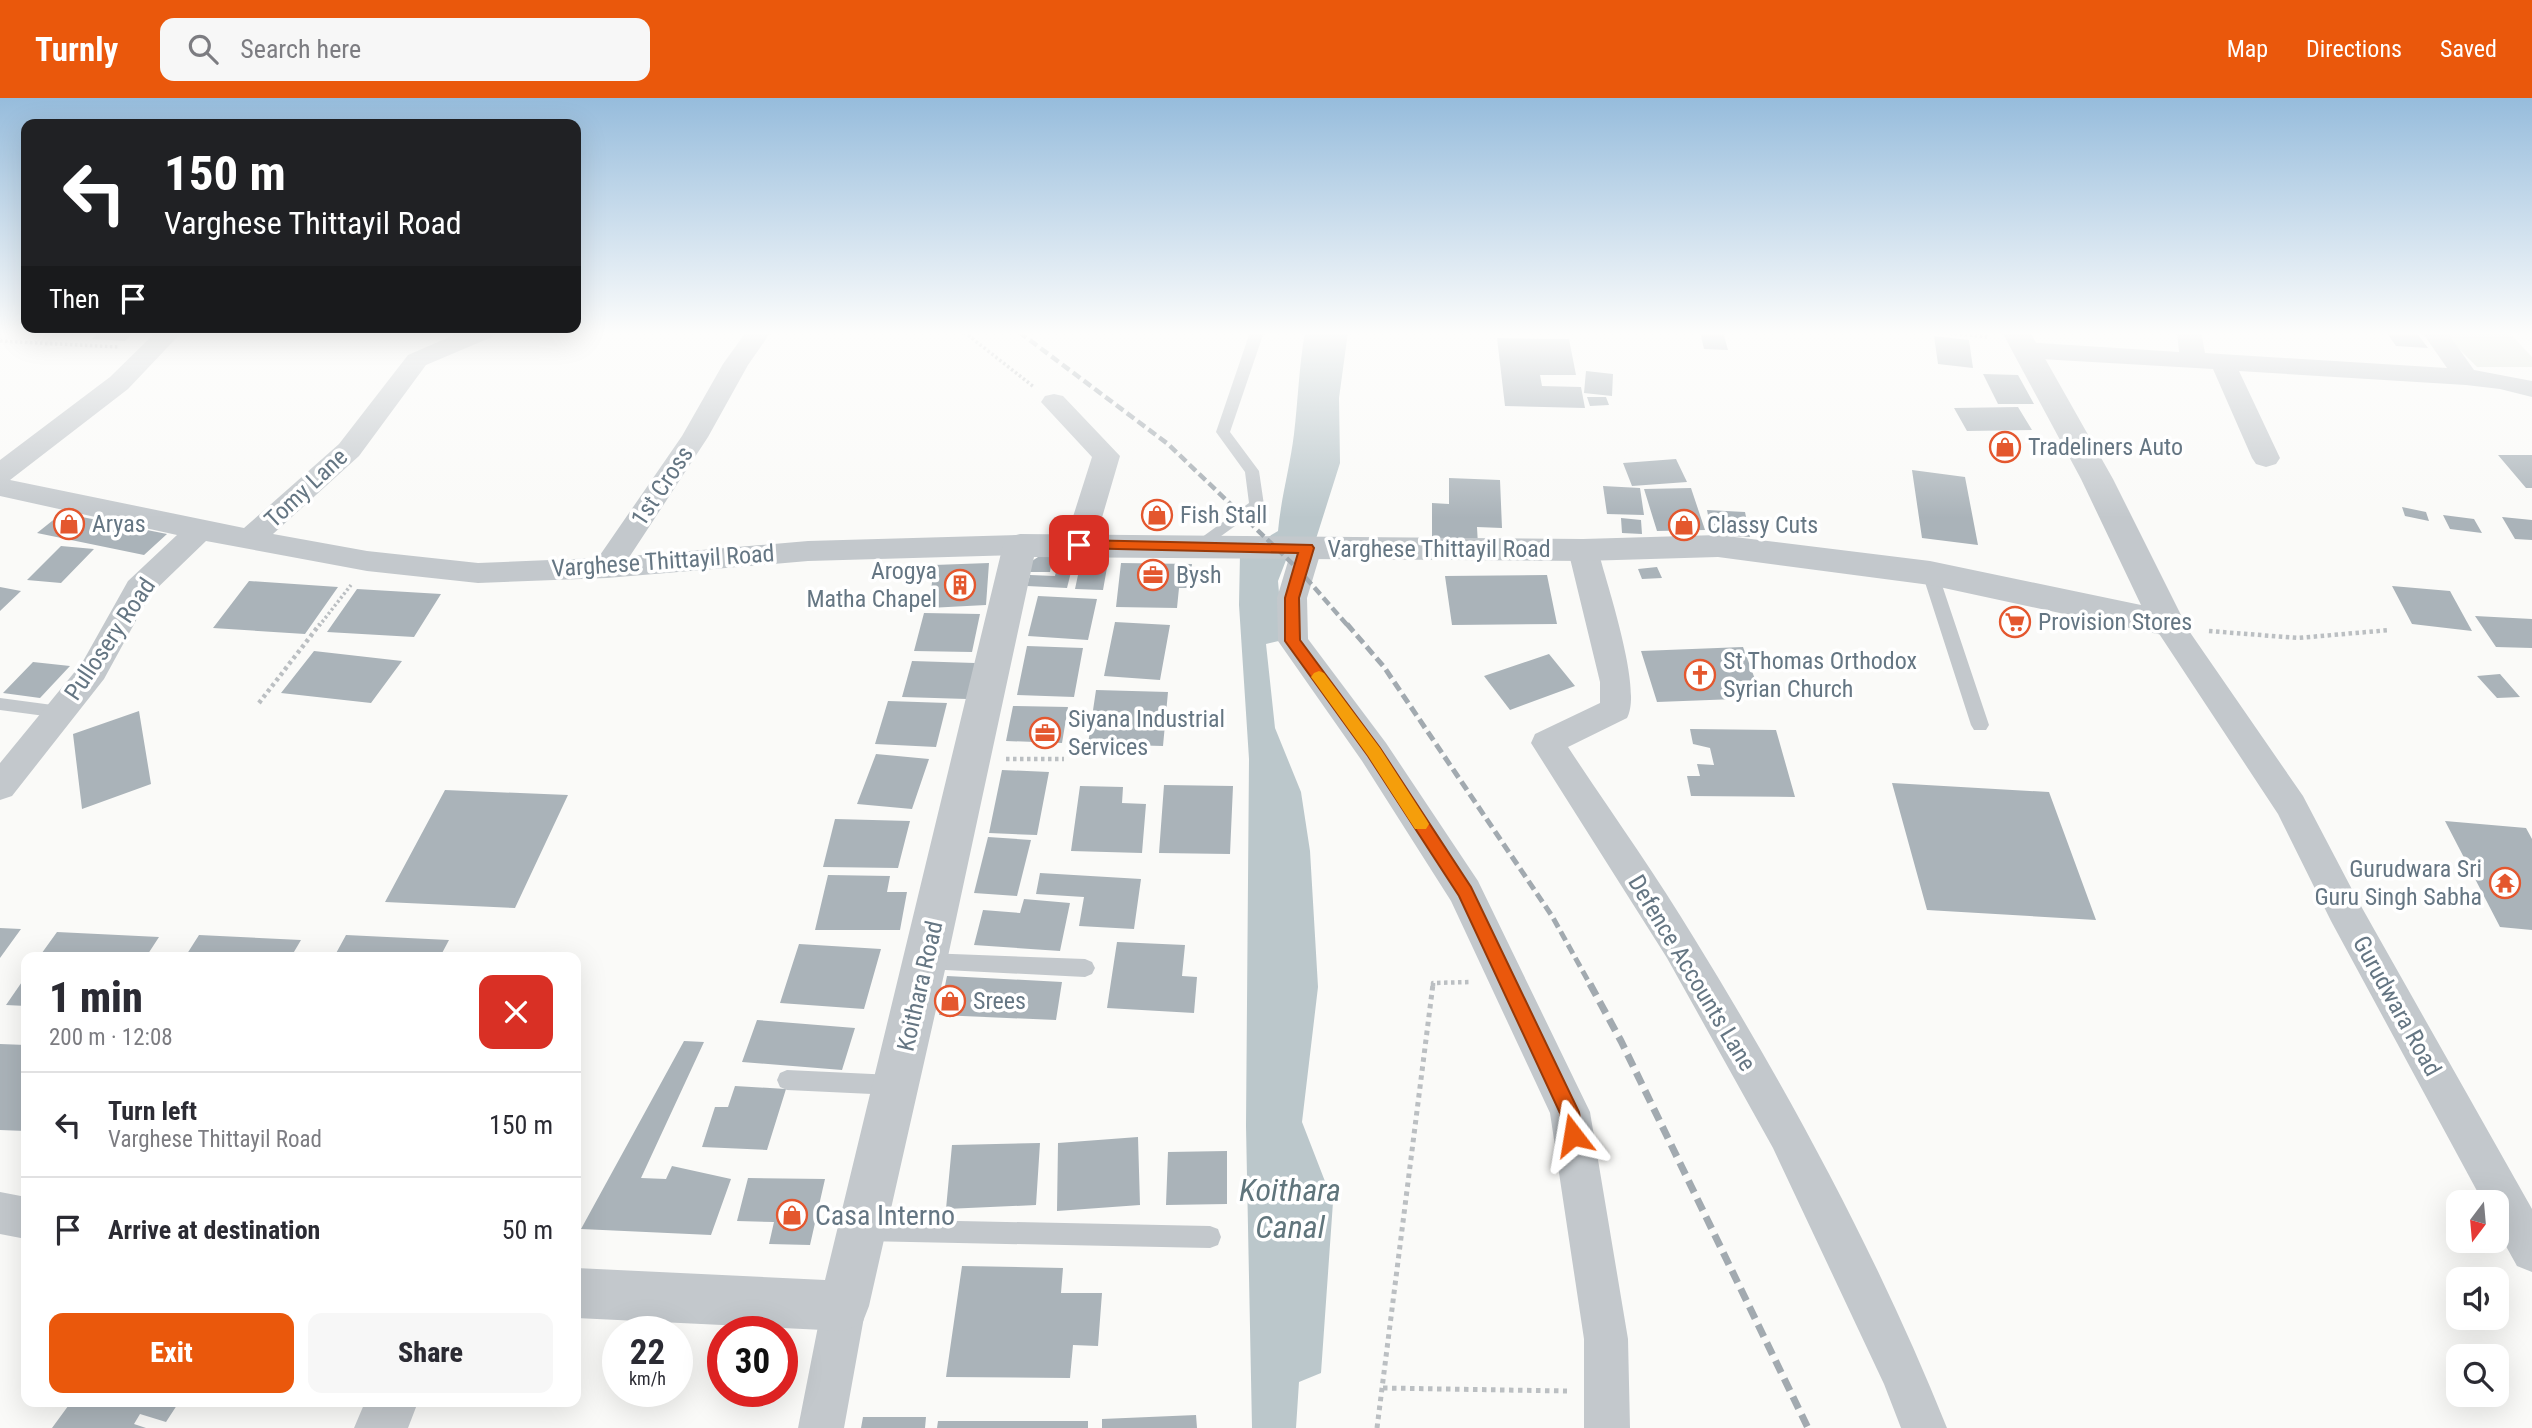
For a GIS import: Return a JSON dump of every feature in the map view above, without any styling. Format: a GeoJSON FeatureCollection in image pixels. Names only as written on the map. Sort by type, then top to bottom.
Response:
{"type":"FeatureCollection","features":[{"type":"Feature","properties":{"kind":"street"},"geometry":{"type":"LineString","coordinates":[[0,474],[105,394]]}},
{"type":"Feature","properties":{"kind":"street","name":"Tomy Lane"},"geometry":{"type":"LineString","coordinates":[[251,538],[349,450],[391,394]]}},
{"type":"Feature","properties":{"kind":"street","name":"1st Cross"},"geometry":{"type":"LineString","coordinates":[[607,568],[695,437],[719,394]]}},
{"type":"Feature","properties":{"kind":"street"},"geometry":{"type":"LineString","coordinates":[[2050,394],[2098,480],[2167,623]]}},
{"type":"Feature","properties":{"kind":"street"},"geometry":{"type":"LineString","coordinates":[[2237,394],[2266,458]]}},
{"type":"Feature","properties":{"kind":"street"},"geometry":{"type":"LineString","coordinates":[[1054,402],[1106,456],[1079,545]]}},
{"type":"Feature","properties":{"kind":"street","name":"Varghese Thittayil Road"},"geometry":{"type":"LineString","coordinates":[[0,488],[200,530],[368,561],[478,573],[607,568],[808,551],[1020,544],[1583,550],[1718,546],[1930,573],[2167,623]]}},
{"type":"Feature","properties":{"kind":"street","name":"Pullosery Road"},"geometry":{"type":"LineString","coordinates":[[0,787],[93,671],[139,588],[200,530]]}},
{"type":"Feature","properties":{"kind":"street","name":"Koithara Road"},"geometry":{"type":"LineString","coordinates":[[821,1428],[844,1307],[926,961],[1020,544]]}},
{"type":"Feature","properties":{"kind":"street"},"geometry":{"type":"LineString","coordinates":[[1307,548],[1292,598],[1293,641],[1374,752],[1465,892],[1570,1112],[1606,1339],[1607,1410]]}},
{"type":"Feature","properties":{"kind":"street","name":"Defence Accounts Lane"},"geometry":{"type":"LineString","coordinates":[[1583,550],[1616,682],[1616,709],[1547,743],[1680,947],[1787,1134],[1903,1374],[1924,1428]]}},
{"type":"Feature","properties":{"kind":"street","name":"Gurudwara Road"},"geometry":{"type":"LineString","coordinates":[[2167,623],[2291,806],[2344,910],[2532,1251]]}},
{"type":"Feature","properties":{"kind":"street"},"geometry":{"type":"LineString","coordinates":[[581,1293],[844,1307]]}},
{"type":"Feature","properties":{"kind":"street"},"geometry":{"type":"LineString","coordinates":[[381,1428],[390,1407]]}},
{"type":"Feature","properties":{"kind":"lane"},"geometry":{"type":"LineString","coordinates":[[1199,547],[1257,505],[1252,471],[1223,432],[1236,394]]}},
{"type":"Feature","properties":{"kind":"lane"},"geometry":{"type":"LineString","coordinates":[[1930,573],[1980,725]]}},
{"type":"Feature","properties":{"kind":"lane"},"geometry":{"type":"LineString","coordinates":[[0,704],[60,712]]}},
{"type":"Feature","properties":{"kind":"lane"},"geometry":{"type":"LineString","coordinates":[[926,961],[1085,968]]}},
{"type":"Feature","properties":{"kind":"lane"},"geometry":{"type":"LineString","coordinates":[[787,1080],[897,1085]]}},
{"type":"Feature","properties":{"kind":"lane"},"geometry":{"type":"LineString","coordinates":[[863,1230],[1210,1237]]}},
{"type":"Feature","properties":{"kind":"path"},"geometry":{"type":"LineString","coordinates":[[1044,394],[1054,402]]}},
{"type":"Feature","properties":{"kind":"path"},"geometry":{"type":"LineString","coordinates":[[260,703],[355,580]]}},
{"type":"Feature","properties":{"kind":"path"},"geometry":{"type":"LineString","coordinates":[[2167,623],[2232,635],[2298,638],[2390,629]]}},
{"type":"Feature","properties":{"kind":"path"},"geometry":{"type":"LineString","coordinates":[[972,759],[1064,759]]}},
{"type":"Feature","properties":{"kind":"path"},"geometry":{"type":"LineString","coordinates":[[1377,1428],[1433,983],[1508,981]]}},
{"type":"Feature","properties":{"kind":"path"},"geometry":{"type":"LineString","coordinates":[[1382,1388],[1607,1410]]}},
{"type":"Feature","properties":{"kind":"water","name":"Koithara Canal"},"geometry":{"type":"Polygon","coordinates":[[[1298,394],[1340,394],[1340,463],[1315,542],[1293,542],[1278,581],[1283,640],[1266,644],[1275,728],[1301,792],[1310,851],[1318,987],[1302,1122],[1333,1202],[1321,1373],[1299,1382],[1296,1428],[1252,1428],[1246,1126],[1249,759],[1239,605],[1240,554],[1278,531],[1298,394]]]}},
{"type":"Feature","properties":{"kind":"building"},"geometry":{"type":"Polygon","coordinates":[[[1504,394],[1582,394],[1585,408],[1505,406],[1504,394]]]}},
{"type":"Feature","properties":{"kind":"building"},"geometry":{"type":"Polygon","coordinates":[[[1993,394],[2029,394],[2034,404],[1998,404],[1993,394]]]}},
{"type":"Feature","properties":{"kind":"building"},"geometry":{"type":"Polygon","coordinates":[[[1587,397],[1606,397],[1609,405],[1590,406],[1587,397]]]}},
{"type":"Feature","properties":{"kind":"building"},"geometry":{"type":"Polygon","coordinates":[[[2018,407],[2032,430],[1967,431],[1954,408],[2018,407]]]}},
{"type":"Feature","properties":{"kind":"building"},"geometry":{"type":"Polygon","coordinates":[[[2498,455],[2532,455],[2532,488],[2526,488],[2498,455]]]}},
{"type":"Feature","properties":{"kind":"building"},"geometry":{"type":"Polygon","coordinates":[[[1676,459],[1687,482],[1632,486],[1623,463],[1676,459]]]}},
{"type":"Feature","properties":{"kind":"building"},"geometry":{"type":"Polygon","coordinates":[[[1912,470],[1965,477],[1978,545],[1922,538],[1912,470]]]}},
{"type":"Feature","properties":{"kind":"building"},"geometry":{"type":"Polygon","coordinates":[[[1449,478],[1500,480],[1502,528],[1477,527],[1478,545],[1432,542],[1432,503],[1449,504],[1449,478]]]}},
{"type":"Feature","properties":{"kind":"building"},"geometry":{"type":"Polygon","coordinates":[[[1603,486],[1640,488],[1644,515],[1607,514],[1603,486]]]}},
{"type":"Feature","properties":{"kind":"building"},"geometry":{"type":"Polygon","coordinates":[[[1691,488],[1705,530],[1657,531],[1644,489],[1691,488]]]}},
{"type":"Feature","properties":{"kind":"building"},"geometry":{"type":"Polygon","coordinates":[[[2402,507],[2426,512],[2429,521],[2405,516],[2402,507]]]}},
{"type":"Feature","properties":{"kind":"building"},"geometry":{"type":"Polygon","coordinates":[[[1707,510],[1745,512],[1750,537],[1712,535],[1707,510]]]}},
{"type":"Feature","properties":{"kind":"building"},"geometry":{"type":"Polygon","coordinates":[[[62,513],[167,534],[144,555],[37,533],[62,513]]]}},
{"type":"Feature","properties":{"kind":"building"},"geometry":{"type":"Polygon","coordinates":[[[2443,515],[2474,519],[2482,533],[2450,529],[2443,515]]]}},
{"type":"Feature","properties":{"kind":"building"},"geometry":{"type":"Polygon","coordinates":[[[2502,517],[2532,520],[2532,540],[2515,539],[2502,517]]]}},
{"type":"Feature","properties":{"kind":"building"},"geometry":{"type":"Polygon","coordinates":[[[1621,518],[1641,520],[1642,534],[1622,533],[1621,518]]]}},
{"type":"Feature","properties":{"kind":"building"},"geometry":{"type":"Polygon","coordinates":[[[61,546],[94,549],[61,583],[27,580],[61,546]]]}},
{"type":"Feature","properties":{"kind":"building"},"geometry":{"type":"Polygon","coordinates":[[[1038,557],[1053,557],[1050,572],[1028,572],[1029,563],[1038,557]]]}},
{"type":"Feature","properties":{"kind":"building"},"geometry":{"type":"Polygon","coordinates":[[[1081,561],[1108,562],[1103,590],[1075,589],[1081,561]]]}},
{"type":"Feature","properties":{"kind":"building","name":"Arogya Matha Chapel"},"geometry":{"type":"Polygon","coordinates":[[[989,563],[986,605],[929,608],[934,565],[989,563]]]}},
{"type":"Feature","properties":{"kind":"building"},"geometry":{"type":"Polygon","coordinates":[[[1058,563],[1073,564],[1067,588],[1027,586],[1030,575],[1055,576],[1058,563]]]}},
{"type":"Feature","properties":{"kind":"building"},"geometry":{"type":"Polygon","coordinates":[[[1121,563],[1192,564],[1190,588],[1179,588],[1177,608],[1116,607],[1121,563]]]}},
{"type":"Feature","properties":{"kind":"building"},"geometry":{"type":"Polygon","coordinates":[[[1657,567],[1662,578],[1642,579],[1638,569],[1657,567]]]}},
{"type":"Feature","properties":{"kind":"building"},"geometry":{"type":"Polygon","coordinates":[[[1547,575],[1557,624],[1452,625],[1445,576],[1547,575]]]}},
{"type":"Feature","properties":{"kind":"building"},"geometry":{"type":"Polygon","coordinates":[[[249,581],[338,587],[305,634],[213,628],[249,581]]]}},
{"type":"Feature","properties":{"kind":"building"},"geometry":{"type":"Polygon","coordinates":[[[2392,586],[2450,591],[2472,631],[2412,624],[2392,586]]]}},
{"type":"Feature","properties":{"kind":"building"},"geometry":{"type":"Polygon","coordinates":[[[0,587],[21,591],[0,611],[0,587]]]}},
{"type":"Feature","properties":{"kind":"building"},"geometry":{"type":"Polygon","coordinates":[[[357,589],[441,594],[414,637],[327,632],[357,589]]]}},
{"type":"Feature","properties":{"kind":"building"},"geometry":{"type":"Polygon","coordinates":[[[1038,596],[1097,599],[1088,640],[1028,636],[1038,596]]]}},
{"type":"Feature","properties":{"kind":"building"},"geometry":{"type":"Polygon","coordinates":[[[924,613],[980,614],[972,652],[914,651],[924,613]]]}},
{"type":"Feature","properties":{"kind":"building"},"geometry":{"type":"Polygon","coordinates":[[[2475,616],[2532,619],[2532,648],[2496,647],[2475,616]]]}},
{"type":"Feature","properties":{"kind":"building"},"geometry":{"type":"Polygon","coordinates":[[[1115,622],[1170,625],[1160,680],[1104,676],[1115,622]]]}},
{"type":"Feature","properties":{"kind":"building"},"geometry":{"type":"Polygon","coordinates":[[[1027,646],[1083,648],[1074,697],[1017,695],[1027,646]]]}},
{"type":"Feature","properties":{"kind":"building","name":"St Thomas Orthodox Syrian Church"},"geometry":{"type":"Polygon","coordinates":[[[1743,647],[1762,698],[1657,702],[1641,651],[1743,647]]]}},
{"type":"Feature","properties":{"kind":"building"},"geometry":{"type":"Polygon","coordinates":[[[314,651],[402,661],[371,703],[281,693],[314,651]]]}},
{"type":"Feature","properties":{"kind":"building"},"geometry":{"type":"Polygon","coordinates":[[[1549,654],[1575,686],[1510,710],[1484,676],[1549,654]]]}},
{"type":"Feature","properties":{"kind":"building"},"geometry":{"type":"Polygon","coordinates":[[[912,661],[975,663],[967,699],[902,697],[912,661]]]}},
{"type":"Feature","properties":{"kind":"building"},"geometry":{"type":"Polygon","coordinates":[[[33,662],[70,666],[40,698],[3,693],[33,662]]]}},
{"type":"Feature","properties":{"kind":"building"},"geometry":{"type":"Polygon","coordinates":[[[2500,674],[2520,697],[2497,698],[2477,676],[2500,674]]]}},
{"type":"Feature","properties":{"kind":"building"},"geometry":{"type":"Polygon","coordinates":[[[1096,690],[1168,692],[1163,746],[1088,744],[1096,690]]]}},
{"type":"Feature","properties":{"kind":"building"},"geometry":{"type":"Polygon","coordinates":[[[888,701],[947,703],[936,747],[875,744],[888,701]]]}},
{"type":"Feature","properties":{"kind":"building"},"geometry":{"type":"Polygon","coordinates":[[[1013,706],[1068,707],[1062,743],[1006,741],[1013,706]]]}},
{"type":"Feature","properties":{"kind":"building"},"geometry":{"type":"Polygon","coordinates":[[[139,711],[151,784],[82,809],[73,734],[139,711]]]}},
{"type":"Feature","properties":{"kind":"building"},"geometry":{"type":"Polygon","coordinates":[[[1690,729],[1776,730],[1795,797],[1691,796],[1687,776],[1700,776],[1697,764],[1714,765],[1710,748],[1693,744],[1690,729]]]}},
{"type":"Feature","properties":{"kind":"building"},"geometry":{"type":"Polygon","coordinates":[[[876,754],[929,759],[912,809],[857,804],[876,754]]]}},
{"type":"Feature","properties":{"kind":"building"},"geometry":{"type":"Polygon","coordinates":[[[1002,770],[1049,772],[1037,835],[989,833],[1002,770]]]}},
{"type":"Feature","properties":{"kind":"building"},"geometry":{"type":"Polygon","coordinates":[[[1892,783],[2049,792],[2096,920],[1927,910],[1892,783]]]}},
{"type":"Feature","properties":{"kind":"building"},"geometry":{"type":"Polygon","coordinates":[[[1164,785],[1233,786],[1230,854],[1159,853],[1164,785]]]}},
{"type":"Feature","properties":{"kind":"building"},"geometry":{"type":"Polygon","coordinates":[[[1080,786],[1123,787],[1122,803],[1146,804],[1142,853],[1071,851],[1080,786]]]}},
{"type":"Feature","properties":{"kind":"building"},"geometry":{"type":"Polygon","coordinates":[[[445,790],[568,795],[515,908],[385,902],[445,790]]]}},
{"type":"Feature","properties":{"kind":"building"},"geometry":{"type":"Polygon","coordinates":[[[835,819],[910,821],[898,868],[823,867],[835,819]]]}},
{"type":"Feature","properties":{"kind":"building","name":"Gurudwara Sri Guru Singh Sabha"},"geometry":{"type":"Polygon","coordinates":[[[2445,821],[2526,828],[2532,839],[2532,930],[2500,927],[2445,821]]]}},
{"type":"Feature","properties":{"kind":"building"},"geometry":{"type":"Polygon","coordinates":[[[988,837],[1031,840],[1017,896],[974,893],[988,837]]]}},
{"type":"Feature","properties":{"kind":"building"},"geometry":{"type":"Polygon","coordinates":[[[1040,873],[1141,879],[1134,929],[1079,926],[1084,897],[1036,894],[1040,873]]]}},
{"type":"Feature","properties":{"kind":"building"},"geometry":{"type":"Polygon","coordinates":[[[828,875],[890,876],[887,892],[907,892],[900,930],[815,930],[828,875]]]}},
{"type":"Feature","properties":{"kind":"building"},"geometry":{"type":"Polygon","coordinates":[[[1024,899],[1070,903],[1060,951],[974,945],[983,910],[1020,913],[1024,899]]]}},
{"type":"Feature","properties":{"kind":"building"},"geometry":{"type":"Polygon","coordinates":[[[0,928],[21,929],[0,958],[0,928]]]}},
{"type":"Feature","properties":{"kind":"building"},"geometry":{"type":"Polygon","coordinates":[[[57,932],[159,937],[149,952],[43,952],[57,932]]]}},
{"type":"Feature","properties":{"kind":"building"},"geometry":{"type":"Polygon","coordinates":[[[199,935],[301,940],[294,952],[188,952],[199,935]]]}},
{"type":"Feature","properties":{"kind":"building"},"geometry":{"type":"Polygon","coordinates":[[[346,935],[449,940],[443,952],[337,952],[346,935]]]}},
{"type":"Feature","properties":{"kind":"building"},"geometry":{"type":"Polygon","coordinates":[[[1117,942],[1185,945],[1182,976],[1197,977],[1194,1013],[1107,1008],[1117,942]]]}},
{"type":"Feature","properties":{"kind":"building"},"geometry":{"type":"Polygon","coordinates":[[[799,944],[881,949],[864,1009],[780,1003],[799,944]]]}},
{"type":"Feature","properties":{"kind":"building"},"geometry":{"type":"Polygon","coordinates":[[[947,976],[1062,982],[1056,1020],[939,1015],[947,976]]]}},
{"type":"Feature","properties":{"kind":"building"},"geometry":{"type":"Polygon","coordinates":[[[21,983],[21,1006],[6,1005],[21,983]]]}},
{"type":"Feature","properties":{"kind":"building"},"geometry":{"type":"Polygon","coordinates":[[[757,1020],[855,1028],[842,1070],[742,1062],[757,1020]]]}},
{"type":"Feature","properties":{"kind":"building"},"geometry":{"type":"Polygon","coordinates":[[[684,1041],[704,1042],[641,1178],[666,1179],[672,1166],[731,1179],[711,1235],[581,1229],[684,1041]]]}},
{"type":"Feature","properties":{"kind":"building"},"geometry":{"type":"Polygon","coordinates":[[[0,1044],[21,1045],[21,1131],[0,1130],[0,1044]]]}},
{"type":"Feature","properties":{"kind":"building"},"geometry":{"type":"Polygon","coordinates":[[[735,1086],[786,1089],[767,1150],[702,1147],[715,1107],[728,1107],[735,1086]]]}},
{"type":"Feature","properties":{"kind":"building"},"geometry":{"type":"Polygon","coordinates":[[[1138,1137],[1140,1205],[1057,1211],[1058,1143],[1138,1137]]]}},
{"type":"Feature","properties":{"kind":"building"},"geometry":{"type":"Polygon","coordinates":[[[1040,1143],[1036,1205],[946,1209],[952,1145],[1040,1143]]]}},
{"type":"Feature","properties":{"kind":"building"},"geometry":{"type":"Polygon","coordinates":[[[1227,1151],[1227,1204],[1166,1205],[1168,1152],[1227,1151]]]}},
{"type":"Feature","properties":{"kind":"building"},"geometry":{"type":"Polygon","coordinates":[[[748,1178],[825,1179],[810,1245],[769,1244],[774,1222],[737,1221],[748,1178]]]}},
{"type":"Feature","properties":{"kind":"building"},"geometry":{"type":"Polygon","coordinates":[[[962,1266],[1063,1268],[1061,1293],[1102,1293],[1098,1346],[1073,1345],[1070,1378],[946,1377],[962,1266]]]}},
{"type":"Feature","properties":{"kind":"building"},"geometry":{"type":"Polygon","coordinates":[[[67,1407],[176,1407],[166,1422],[140,1414],[134,1424],[146,1428],[52,1428],[67,1407]]]}},
{"type":"Feature","properties":{"kind":"building"},"geometry":{"type":"Polygon","coordinates":[[[1196,1415],[1197,1428],[1102,1428],[1102,1419],[1196,1415]]]}},
{"type":"Feature","properties":{"kind":"building"},"geometry":{"type":"Polygon","coordinates":[[[863,1417],[926,1417],[925,1428],[861,1428],[863,1417]]]}},
{"type":"Feature","properties":{"kind":"building"},"geometry":{"type":"Polygon","coordinates":[[[938,1421],[1088,1421],[1088,1428],[937,1428],[938,1421]]]}},
{"type":"Feature","properties":{"kind":"railway"},"geometry":{"type":"LineString","coordinates":[[1102,394],[1168,444],[1299,570],[1348,626]]}},
{"type":"Feature","properties":{"kind":"railway"},"geometry":{"type":"LineString","coordinates":[[1347,624],[1384,667],[1552,916],[1591,986]]}},
{"type":"Feature","properties":{"kind":"railway"},"geometry":{"type":"LineString","coordinates":[[1590,984],[1621,1041],[1808,1428]]}},
{"type":"Feature","properties":{"kind":"slow traffic"},"geometry":{"type":"LineString","coordinates":[[1319,677],[1374,752],[1421,824]]}},
{"type":"Feature","properties":{"kind":"place","name":"Tradeliners Auto"},"geometry":{"type":"Point","coordinates":[2005,447]}},
{"type":"Feature","properties":{"kind":"place","name":"Fish Stall"},"geometry":{"type":"Point","coordinates":[1157,515]}},
{"type":"Feature","properties":{"kind":"place","name":"Aryas"},"geometry":{"type":"Point","coordinates":[69,524]}},
{"type":"Feature","properties":{"kind":"place","name":"Classy Cuts"},"geometry":{"type":"Point","coordinates":[1684,525]}},
{"type":"Feature","properties":{"kind":"place","name":"Bysh"},"geometry":{"type":"Point","coordinates":[1153,575]}},
{"type":"Feature","properties":{"kind":"place","name":"Arogya Matha Chapel"},"geometry":{"type":"Point","coordinates":[960,585]}},
{"type":"Feature","properties":{"kind":"place","name":"Provision Stores"},"geometry":{"type":"Point","coordinates":[2015,622]}},
{"type":"Feature","properties":{"kind":"place","name":"St Thomas Orthodox Syrian Church"},"geometry":{"type":"Point","coordinates":[1700,675]}},
{"type":"Feature","properties":{"kind":"place","name":"Siyana Industrial Services"},"geometry":{"type":"Point","coordinates":[1045,733]}},
{"type":"Feature","properties":{"kind":"place","name":"Gurudwara Sri Guru Singh Sabha"},"geometry":{"type":"Point","coordinates":[2505,883]}},
{"type":"Feature","properties":{"kind":"place","name":"Srees"},"geometry":{"type":"Point","coordinates":[950,1001]}},
{"type":"Feature","properties":{"kind":"place","name":"Casa Interno"},"geometry":{"type":"Point","coordinates":[792,1215]}},
{"type":"Feature","properties":{"kind":"route"},"geometry":{"type":"LineString","coordinates":[[1079,545],[1307,548],[1292,598],[1293,641],[1374,752],[1465,892],[1570,1112],[1573,1135]]}}]}
